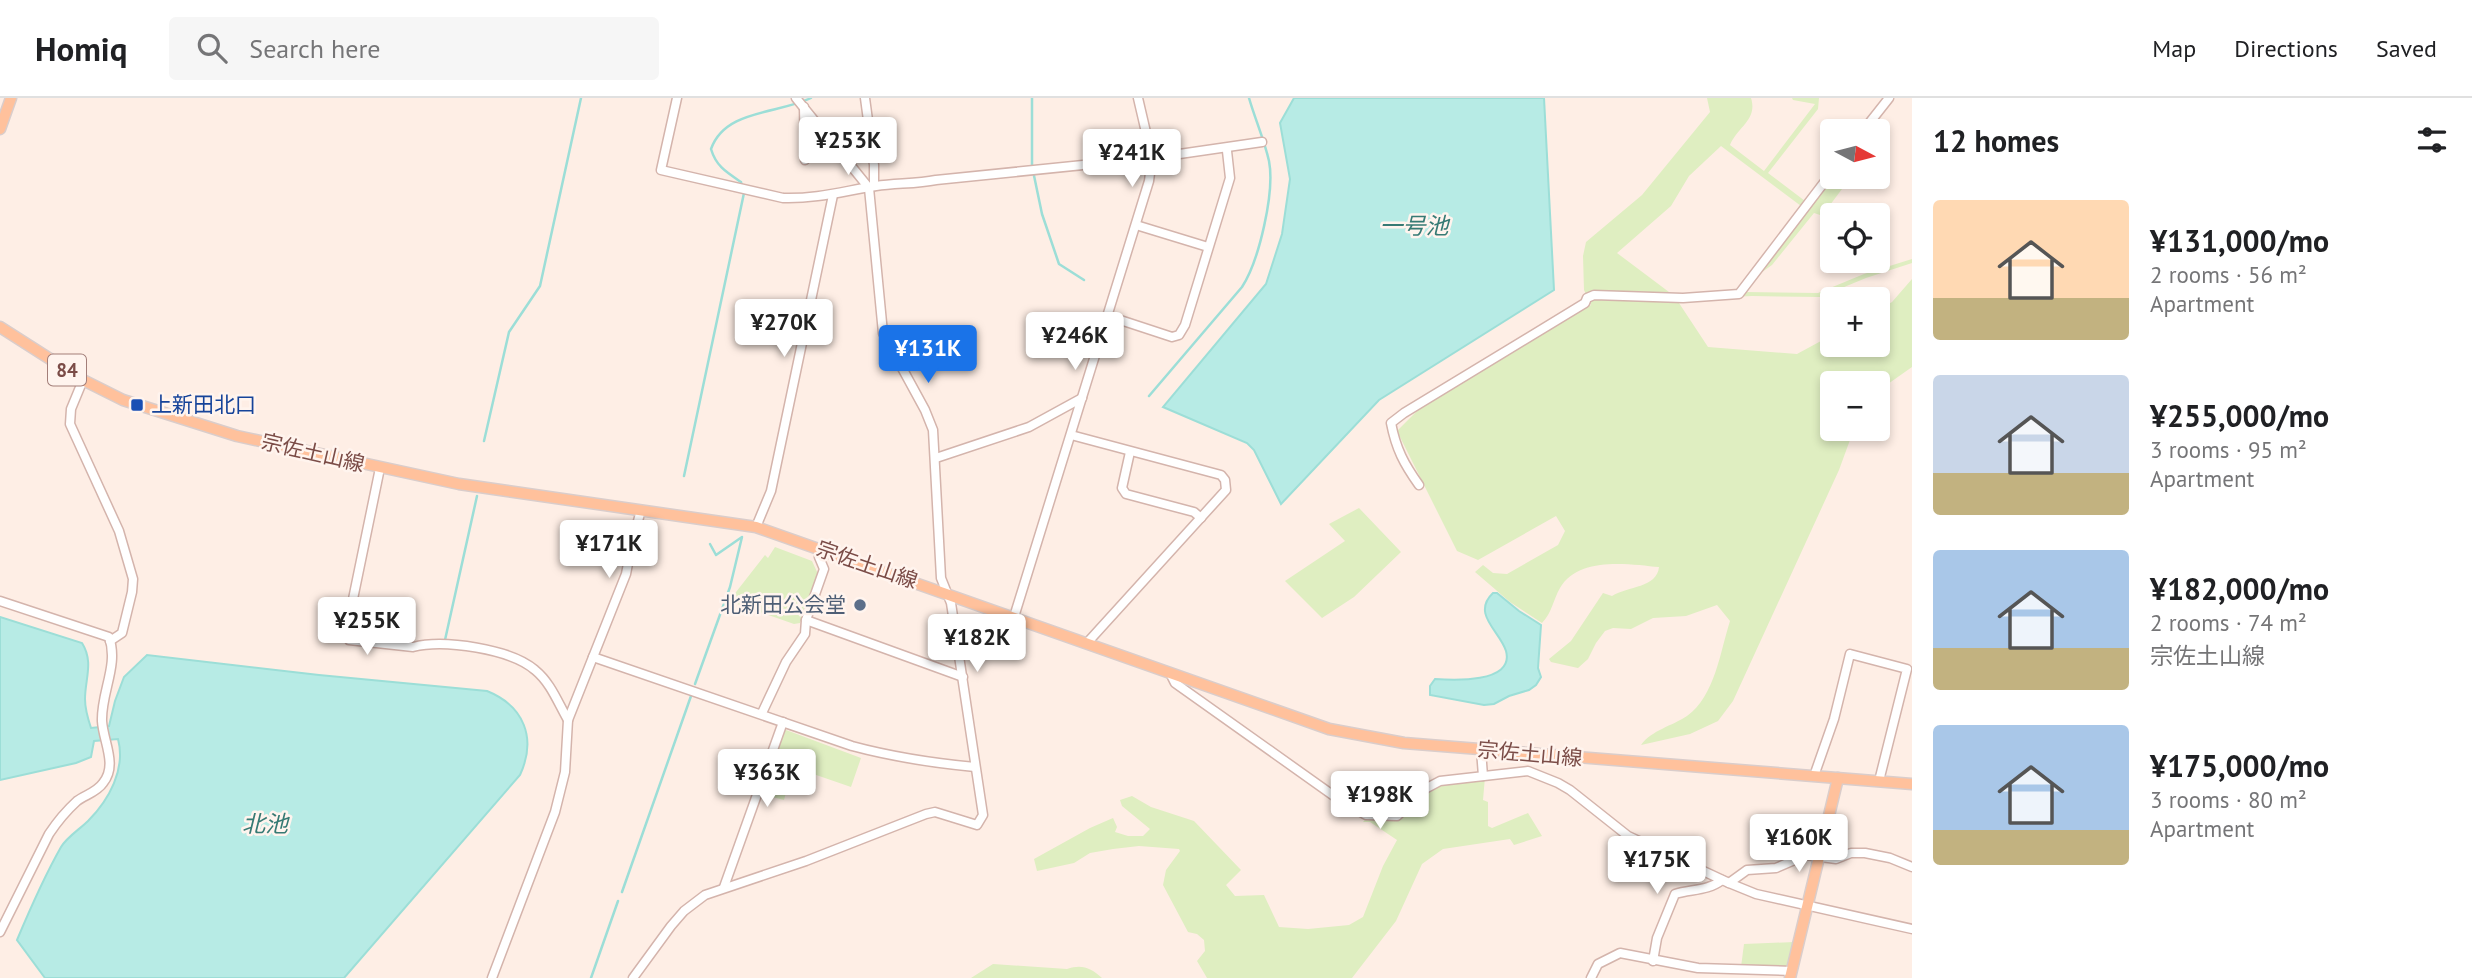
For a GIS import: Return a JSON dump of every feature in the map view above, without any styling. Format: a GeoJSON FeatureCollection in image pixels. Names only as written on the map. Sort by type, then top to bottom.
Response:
{"type":"FeatureCollection","features":[{"type":"Feature","properties":{"kind":"main road"},"geometry":{"type":"LineString","coordinates":[[0,129],[11,98]]}},
{"type":"Feature","properties":{"kind":"main road","name":"宗佐土山線"},"geometry":{"type":"LineString","coordinates":[[0,327],[83,380],[123,400],[237,436],[459,484],[756,527],[1329,729],[1385,741],[1912,784]]}},
{"type":"Feature","properties":{"kind":"main road"},"geometry":{"type":"LineString","coordinates":[[1791,974],[1838,778]]}},
{"type":"Feature","properties":{"kind":"street"},"geometry":{"type":"LineString","coordinates":[[677,98],[662,170],[783,198],[802,199],[872,187],[1152,158],[1262,142]]}},
{"type":"Feature","properties":{"kind":"street"},"geometry":{"type":"LineString","coordinates":[[796,98],[872,187]]}},
{"type":"Feature","properties":{"kind":"street"},"geometry":{"type":"LineString","coordinates":[[633,978],[684,911],[705,895],[806,861],[926,814],[935,812],[976,825],[983,815],[951,603],[941,578],[936,458],[929,419],[883,333],[872,187],[874,165],[865,98]]}},
{"type":"Feature","properties":{"kind":"street"},"geometry":{"type":"LineString","coordinates":[[1014,617],[1149,181],[1152,158],[1138,98]]}},
{"type":"Feature","properties":{"kind":"street"},"geometry":{"type":"LineString","coordinates":[[1872,119],[1889,98]]}},
{"type":"Feature","properties":{"kind":"street"},"geometry":{"type":"LineString","coordinates":[[804,107],[805,160]]}},
{"type":"Feature","properties":{"kind":"street"},"geometry":{"type":"LineString","coordinates":[[1108,316],[1172,337],[1179,335],[1185,325],[1230,178],[1227,151]]}},
{"type":"Feature","properties":{"kind":"street"},"geometry":{"type":"LineString","coordinates":[[1419,485],[1401,461],[1391,423],[1404,413],[1594,295],[1683,298],[1739,294],[1820,188]]}},
{"type":"Feature","properties":{"kind":"street"},"geometry":{"type":"LineString","coordinates":[[756,527],[771,491],[834,195]]}},
{"type":"Feature","properties":{"kind":"street"},"geometry":{"type":"LineString","coordinates":[[1136,225],[1209,247]]}},
{"type":"Feature","properties":{"kind":"street"},"geometry":{"type":"LineString","coordinates":[[83,380],[71,409],[70,424],[119,531],[133,579],[122,633],[110,641]]}},
{"type":"Feature","properties":{"kind":"street"},"geometry":{"type":"LineString","coordinates":[[936,458],[1029,427],[1082,398]]}},
{"type":"Feature","properties":{"kind":"street"},"geometry":{"type":"LineString","coordinates":[[1071,435],[1223,477],[1226,490],[1087,643]]}},
{"type":"Feature","properties":{"kind":"street"},"geometry":{"type":"LineString","coordinates":[[1130,452],[1122,488],[1126,494],[1194,512],[1201,518]]}},
{"type":"Feature","properties":{"kind":"street"},"geometry":{"type":"LineString","coordinates":[[380,468],[345,633],[349,640],[413,647],[424,644],[441,645],[495,651],[509,656],[536,670],[551,688],[568,720]]}},
{"type":"Feature","properties":{"kind":"street"},"geometry":{"type":"LineString","coordinates":[[494,977],[563,784],[568,720],[626,574],[641,510]]}},
{"type":"Feature","properties":{"kind":"street"},"geometry":{"type":"LineString","coordinates":[[762,713],[786,662],[805,634],[806,620],[824,569],[819,557],[821,549]]}},
{"type":"Feature","properties":{"kind":"street"},"geometry":{"type":"LineString","coordinates":[[0,601],[108,637],[112,665],[104,693],[102,722],[110,761],[107,776],[103,784],[78,800],[58,820],[0,932]]}},
{"type":"Feature","properties":{"kind":"street"},"geometry":{"type":"LineString","coordinates":[[806,620],[963,677]]}},
{"type":"Feature","properties":{"kind":"street"},"geometry":{"type":"LineString","coordinates":[[1814,776],[1834,719],[1850,654],[1907,669],[1879,781]]}},
{"type":"Feature","properties":{"kind":"street"},"geometry":{"type":"LineString","coordinates":[[593,657],[852,746],[892,757],[937,764],[975,766]]}},
{"type":"Feature","properties":{"kind":"street"},"geometry":{"type":"LineString","coordinates":[[1170,673],[1175,683],[1341,801],[1366,815],[1396,816],[1425,789],[1440,782],[1528,771],[1558,783],[1628,836],[1756,894],[1910,928],[1912,918]]}},
{"type":"Feature","properties":{"kind":"street"},"geometry":{"type":"LineString","coordinates":[[724,887],[783,722]]}},
{"type":"Feature","properties":{"kind":"street"},"geometry":{"type":"LineString","coordinates":[[1481,750],[1483,776]]}},
{"type":"Feature","properties":{"kind":"street"},"geometry":{"type":"LineString","coordinates":[[1653,961],[1657,938],[1675,894],[1715,885],[1747,870],[1776,869],[1806,855],[1836,859],[1852,853],[1865,853],[1890,858],[1912,867]]}},
{"type":"Feature","properties":{"kind":"street"},"geometry":{"type":"LineString","coordinates":[[1591,978],[1598,964],[1620,953],[1698,968],[1791,974]]}},
{"type":"Feature","properties":{"kind":"green space"},"geometry":{"type":"Polygon","coordinates":[[[1707,98],[1751,98],[1752,112],[1730,145],[1764,171],[1815,104],[1792,98],[1819,98],[1818,109],[1768,173],[1805,201],[1820,182],[1820,189],[1842,189],[1832,203],[1820,203],[1820,215],[1814,213],[1772,265],[1758,275],[1745,292],[1820,292],[1820,297],[1752,296],[1677,300],[1708,347],[1797,354],[1820,342],[1820,357],[1890,357],[1890,303],[1912,279],[1912,367],[1890,383],[1890,371],[1820,371],[1820,441],[1850,441],[1839,470],[1733,701],[1718,721],[1690,734],[1641,745],[1656,732],[1687,716],[1704,697],[1715,673],[1730,621],[1717,605],[1686,616],[1653,618],[1631,629],[1613,628],[1605,631],[1588,659],[1578,668],[1551,662],[1549,659],[1571,641],[1603,593],[1612,596],[1647,583],[1657,574],[1659,567],[1605,564],[1579,571],[1568,578],[1560,588],[1542,623],[1510,602],[1475,572],[1483,565],[1493,573],[1507,574],[1558,545],[1565,531],[1556,516],[1478,560],[1457,551],[1397,431],[1419,409],[1591,305],[1584,290],[1583,256],[1586,242],[1642,195],[1710,112],[1707,98]],[[1721,146],[1689,176],[1671,206],[1617,253],[1673,295],[1707,295],[1740,288],[1801,206],[1721,146]]]}},
{"type":"Feature","properties":{"kind":"green space"},"geometry":{"type":"Polygon","coordinates":[[[1912,259],[1912,263],[1890,270],[1890,266],[1912,259]]]}},
{"type":"Feature","properties":{"kind":"green space"},"geometry":{"type":"Polygon","coordinates":[[[1867,273],[1881,273],[1844,287],[1833,287],[1867,273]]]}},
{"type":"Feature","properties":{"kind":"green space"},"geometry":{"type":"Polygon","coordinates":[[[1359,508],[1401,552],[1354,597],[1322,618],[1285,581],[1345,541],[1329,524],[1359,508]]]}},
{"type":"Feature","properties":{"kind":"green space"},"geometry":{"type":"Polygon","coordinates":[[[775,547],[812,561],[818,574],[800,623],[794,624],[729,601],[765,555],[768,558],[775,547]]]}},
{"type":"Feature","properties":{"kind":"green space"},"geometry":{"type":"Polygon","coordinates":[[[786,730],[861,758],[851,787],[793,767],[784,800],[761,794],[786,730]]]}},
{"type":"Feature","properties":{"kind":"green space"},"geometry":{"type":"Polygon","coordinates":[[[1485,777],[1483,800],[1488,802],[1488,826],[1492,828],[1528,813],[1542,836],[1514,845],[1510,839],[1443,849],[1422,864],[1396,921],[1352,978],[1207,978],[1197,961],[1205,951],[1204,940],[1197,934],[1188,932],[1163,885],[1166,870],[1179,849],[1139,846],[1113,849],[1090,853],[1074,863],[1037,871],[1034,859],[1113,818],[1117,827],[1115,832],[1128,836],[1143,836],[1150,829],[1122,806],[1120,800],[1132,796],[1151,807],[1194,821],[1241,870],[1226,885],[1235,896],[1264,895],[1279,927],[1308,929],[1349,925],[1363,917],[1383,866],[1397,840],[1370,822],[1363,822],[1367,817],[1405,814],[1421,795],[1438,784],[1485,777]]]}},
{"type":"Feature","properties":{"kind":"green space"},"geometry":{"type":"Polygon","coordinates":[[[1794,942],[1787,970],[1741,967],[1744,944],[1794,942]]]}},
{"type":"Feature","properties":{"kind":"green space"},"geometry":{"type":"Polygon","coordinates":[[[993,964],[1067,969],[1082,967],[1090,969],[1102,978],[971,978],[993,964]]]}},
{"type":"Feature","properties":{"kind":"water","name":"一号池"},"geometry":{"type":"Polygon","coordinates":[[[1294,98],[1544,98],[1554,290],[1379,400],[1281,504],[1254,450],[1247,443],[1163,407],[1266,284],[1282,234],[1290,179],[1280,123],[1294,98]]]}},
{"type":"Feature","properties":{"kind":"water"},"geometry":{"type":"Polygon","coordinates":[[[1493,593],[1497,593],[1541,625],[1538,668],[1541,677],[1529,690],[1494,704],[1484,705],[1430,695],[1430,686],[1435,679],[1480,678],[1492,675],[1506,662],[1506,651],[1486,615],[1487,601],[1493,593]]]}},
{"type":"Feature","properties":{"kind":"water","name":"北池"},"geometry":{"type":"Polygon","coordinates":[[[0,617],[82,643],[88,657],[85,702],[91,728],[109,726],[124,677],[147,655],[487,691],[510,705],[524,725],[527,736],[525,761],[520,775],[344,978],[45,978],[17,940],[61,847],[96,813],[109,794],[118,773],[120,750],[118,739],[94,741],[91,757],[76,763],[0,780],[0,617]]]}},
{"type":"Feature","properties":{"kind":"waterway"},"geometry":{"type":"LineString","coordinates":[[484,441],[509,332],[540,286],[581,98]]}},
{"type":"Feature","properties":{"kind":"waterway"},"geometry":{"type":"LineString","coordinates":[[742,186],[741,182],[722,168],[713,155],[711,149],[718,136],[728,126],[754,114],[811,98]]}},
{"type":"Feature","properties":{"kind":"waterway"},"geometry":{"type":"LineString","coordinates":[[1032,98],[1032,166],[1042,214],[1059,264],[1084,280]]}},
{"type":"Feature","properties":{"kind":"waterway"},"geometry":{"type":"LineString","coordinates":[[1149,396],[1242,287],[1260,244],[1268,208],[1270,174],[1267,153],[1249,98]]}},
{"type":"Feature","properties":{"kind":"waterway"},"geometry":{"type":"LineString","coordinates":[[684,476],[744,193]]}},
{"type":"Feature","properties":{"kind":"waterway"},"geometry":{"type":"LineString","coordinates":[[445,640],[477,496]]}},
{"type":"Feature","properties":{"kind":"waterway"},"geometry":{"type":"LineString","coordinates":[[695,684],[730,587],[742,537],[716,555],[710,544]]}},
{"type":"Feature","properties":{"kind":"waterway"},"geometry":{"type":"LineString","coordinates":[[622,892],[691,696]]}},
{"type":"Feature","properties":{"kind":"waterway"},"geometry":{"type":"LineString","coordinates":[[591,978],[618,901]]}},
{"type":"Feature","properties":{"kind":"place","name":"上新田北口"},"geometry":{"type":"Point","coordinates":[137,405]}},
{"type":"Feature","properties":{"kind":"place","name":"北新田公会堂"},"geometry":{"type":"Point","coordinates":[860,605]}}]}
